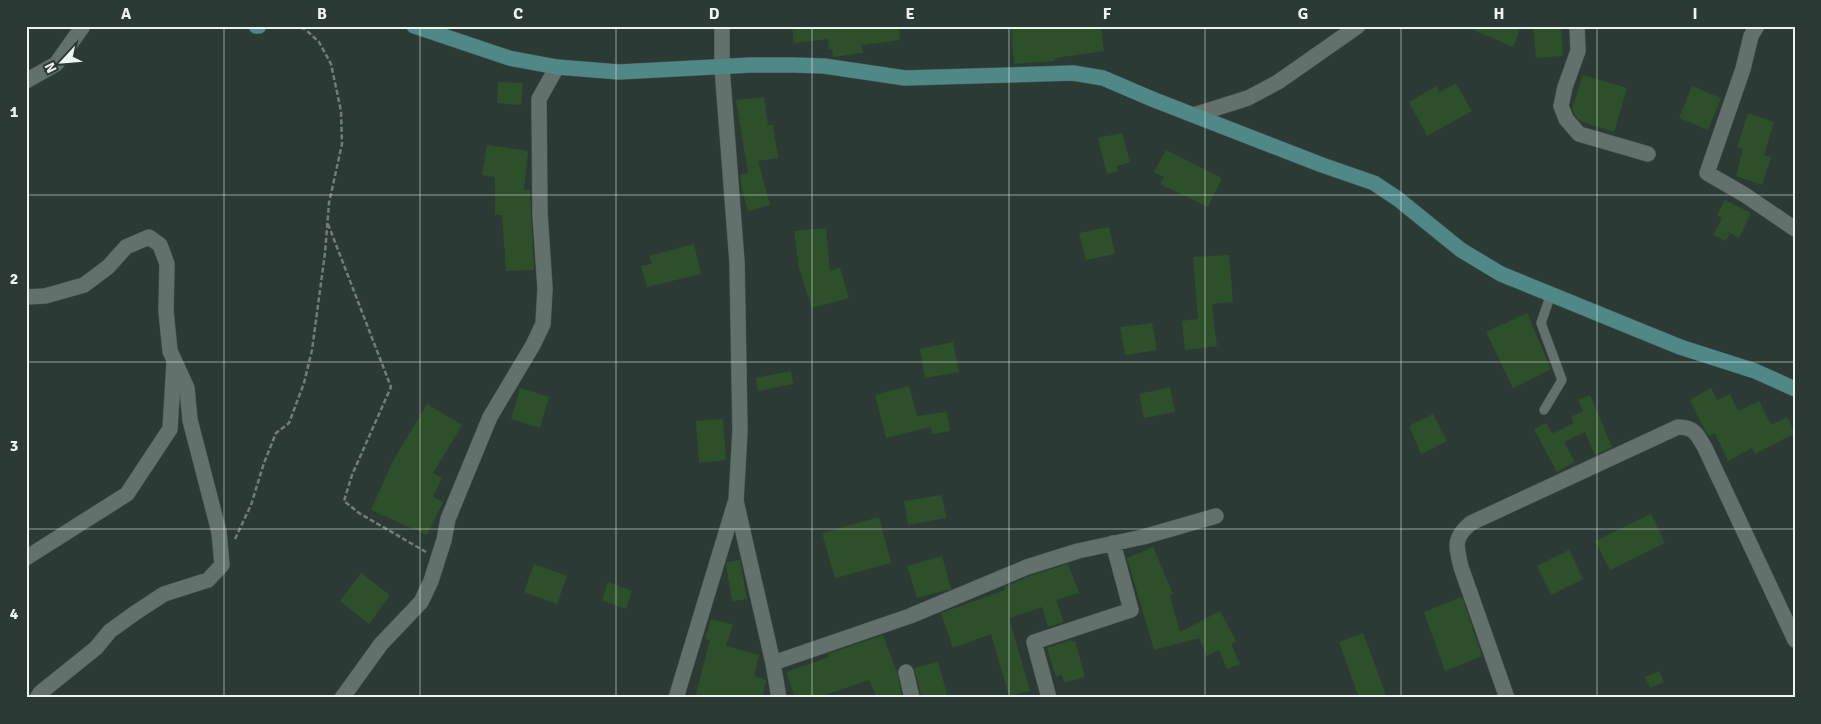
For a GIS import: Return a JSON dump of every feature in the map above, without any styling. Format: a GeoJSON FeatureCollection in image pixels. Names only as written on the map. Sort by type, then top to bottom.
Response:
{"type":"FeatureCollection","features":[{"type":"Feature","properties":{"kind":"street"},"geometry":{"type":"LineString","coordinates":[[26,81],[56,64],[83,26]]}},
{"type":"Feature","properties":{"kind":"street"},"geometry":{"type":"LineString","coordinates":[[414,26],[509,58],[556,67],[619,72],[751,65],[824,66],[905,78],[1073,73],[1104,78],[1322,165],[1374,182],[1461,250],[1501,274],[1680,347],[1755,371],[1795,389]]}},
{"type":"Feature","properties":{"kind":"street"},"geometry":{"type":"LineString","coordinates":[[676,698],[736,501],[740,431],[737,262],[722,67],[722,26]]}},
{"type":"Feature","properties":{"kind":"street"},"geometry":{"type":"LineString","coordinates":[[1194,115],[1248,98],[1278,82],[1358,26]]}},
{"type":"Feature","properties":{"kind":"street"},"geometry":{"type":"LineString","coordinates":[[1577,26],[1578,51],[1565,87],[1561,106],[1566,120],[1580,134],[1648,154]]}},
{"type":"Feature","properties":{"kind":"street"},"geometry":{"type":"LineString","coordinates":[[1757,26],[1751,36],[1743,69],[1707,173],[1745,195],[1795,229]]}},
{"type":"Feature","properties":{"kind":"street"},"geometry":{"type":"LineString","coordinates":[[342,698],[381,644],[421,602],[432,581],[448,519],[490,417],[533,345],[543,324],[545,289],[540,213],[539,99],[556,67]]}},
{"type":"Feature","properties":{"kind":"street"},"geometry":{"type":"LineString","coordinates":[[26,297],[45,296],[84,285],[108,267],[126,247],[149,237],[160,245],[167,264],[166,311],[170,351],[187,388],[190,420],[218,532],[222,566],[208,580],[164,594],[135,612],[110,631],[96,648],[46,688],[37,698]]}},
{"type":"Feature","properties":{"kind":"street"},"geometry":{"type":"LineString","coordinates":[[26,558],[127,494],[170,429],[174,361]]}},
{"type":"Feature","properties":{"kind":"street"},"geometry":{"type":"LineString","coordinates":[[1507,698],[1461,567],[1456,547],[1460,532],[1471,523],[1678,427],[1688,427],[1697,434],[1705,448],[1795,640]]}},
{"type":"Feature","properties":{"kind":"street"},"geometry":{"type":"LineString","coordinates":[[736,501],[773,663],[779,698]]}},
{"type":"Feature","properties":{"kind":"street"},"geometry":{"type":"LineString","coordinates":[[773,663],[910,616],[1027,568],[1078,550],[1143,537],[1216,516]]}},
{"type":"Feature","properties":{"kind":"street"},"geometry":{"type":"LineString","coordinates":[[1050,698],[1034,642],[1131,610],[1113,543]]}},
{"type":"Feature","properties":{"kind":"street"},"geometry":{"type":"LineString","coordinates":[[906,672],[912,698]]}},
{"type":"Feature","properties":{"kind":"lane"},"geometry":{"type":"LineString","coordinates":[[1544,410],[1562,380],[1541,322],[1552,294]]}},
{"type":"Feature","properties":{"kind":"path"},"geometry":{"type":"LineString","coordinates":[[234,540],[251,505],[276,433],[289,423],[304,383],[312,350],[325,253],[329,203],[342,144],[342,111],[331,64],[319,42],[305,29],[295,26]]}},
{"type":"Feature","properties":{"kind":"path"},"geometry":{"type":"LineString","coordinates":[[327,221],[391,387],[352,475],[344,501],[358,513],[438,559]]}},
{"type":"Feature","properties":{"kind":"building"},"geometry":{"type":"Polygon","coordinates":[[[792,26],[899,26],[900,40],[862,45],[863,53],[833,57],[832,49],[829,49],[828,39],[794,43],[792,26]]]}},
{"type":"Feature","properties":{"kind":"building"},"geometry":{"type":"Polygon","coordinates":[[[1011,26],[1101,26],[1104,51],[1055,58],[1055,61],[1014,64],[1011,26]]]}},
{"type":"Feature","properties":{"kind":"building"},"geometry":{"type":"Polygon","coordinates":[[[1465,26],[1521,26],[1513,47],[1465,26]]]}},
{"type":"Feature","properties":{"kind":"building"},"geometry":{"type":"Polygon","coordinates":[[[1533,26],[1561,26],[1563,56],[1536,58],[1533,26]]]}},
{"type":"Feature","properties":{"kind":"building"},"geometry":{"type":"Polygon","coordinates":[[[1583,75],[1627,88],[1614,132],[1580,121],[1574,114],[1572,109],[1583,75]]]}},
{"type":"Feature","properties":{"kind":"building"},"geometry":{"type":"Polygon","coordinates":[[[498,82],[523,83],[521,105],[497,103],[498,82]]]}},
{"type":"Feature","properties":{"kind":"building"},"geometry":{"type":"Polygon","coordinates":[[[1456,84],[1472,111],[1427,136],[1409,102],[1437,86],[1439,92],[1456,84]]]}},
{"type":"Feature","properties":{"kind":"building"},"geometry":{"type":"Polygon","coordinates":[[[1692,86],[1721,98],[1708,130],[1679,118],[1692,86]]]}},
{"type":"Feature","properties":{"kind":"building"},"geometry":{"type":"Polygon","coordinates":[[[764,97],[768,125],[773,125],[778,158],[758,161],[770,205],[748,211],[741,186],[740,175],[748,173],[736,100],[764,97]]]}},
{"type":"Feature","properties":{"kind":"building"},"geometry":{"type":"Polygon","coordinates":[[[1748,113],[1774,122],[1764,155],[1771,157],[1762,185],[1736,176],[1743,149],[1737,147],[1748,113]]]}},
{"type":"Feature","properties":{"kind":"building"},"geometry":{"type":"Polygon","coordinates":[[[1122,133],[1130,162],[1117,166],[1118,171],[1107,174],[1098,138],[1122,133]]]}},
{"type":"Feature","properties":{"kind":"building"},"geometry":{"type":"Polygon","coordinates":[[[487,145],[528,151],[524,190],[530,190],[534,270],[506,271],[502,215],[495,215],[495,177],[482,175],[487,145]]]}},
{"type":"Feature","properties":{"kind":"building"},"geometry":{"type":"Polygon","coordinates":[[[1166,150],[1222,178],[1208,207],[1160,184],[1164,177],[1154,172],[1166,150]]]}},
{"type":"Feature","properties":{"kind":"building"},"geometry":{"type":"Polygon","coordinates":[[[1725,200],[1751,213],[1739,238],[1730,233],[1726,241],[1713,235],[1722,218],[1717,215],[1725,200]]]}},
{"type":"Feature","properties":{"kind":"building"},"geometry":{"type":"Polygon","coordinates":[[[1109,227],[1115,254],[1086,260],[1079,233],[1109,227]]]}},
{"type":"Feature","properties":{"kind":"building"},"geometry":{"type":"Polygon","coordinates":[[[826,228],[830,271],[840,268],[849,298],[812,308],[799,268],[794,231],[826,228]]]}},
{"type":"Feature","properties":{"kind":"building"},"geometry":{"type":"Polygon","coordinates":[[[694,244],[701,274],[647,287],[641,266],[652,264],[649,256],[694,244]]]}},
{"type":"Feature","properties":{"kind":"building"},"geometry":{"type":"Polygon","coordinates":[[[1229,255],[1233,302],[1212,304],[1217,346],[1185,350],[1182,321],[1198,319],[1193,257],[1229,255]]]}},
{"type":"Feature","properties":{"kind":"building"},"geometry":{"type":"Polygon","coordinates":[[[1527,313],[1551,369],[1513,388],[1486,332],[1527,313]]]}},
{"type":"Feature","properties":{"kind":"building"},"geometry":{"type":"Polygon","coordinates":[[[1152,323],[1157,350],[1125,355],[1120,327],[1152,323]]]}},
{"type":"Feature","properties":{"kind":"building"},"geometry":{"type":"Polygon","coordinates":[[[953,342],[959,372],[925,378],[920,349],[953,342]]]}},
{"type":"Feature","properties":{"kind":"building"},"geometry":{"type":"Polygon","coordinates":[[[791,371],[793,384],[758,391],[756,378],[791,371]]]}},
{"type":"Feature","properties":{"kind":"building"},"geometry":{"type":"Polygon","coordinates":[[[909,386],[917,416],[947,412],[950,431],[932,434],[931,427],[886,438],[875,395],[909,386]]]}},
{"type":"Feature","properties":{"kind":"building"},"geometry":{"type":"Polygon","coordinates":[[[1170,387],[1175,412],[1144,418],[1139,394],[1170,387]]]}},
{"type":"Feature","properties":{"kind":"building"},"geometry":{"type":"Polygon","coordinates":[[[520,388],[549,397],[540,428],[511,419],[520,388]]]}},
{"type":"Feature","properties":{"kind":"building"},"geometry":{"type":"Polygon","coordinates":[[[1711,388],[1717,400],[1730,394],[1738,411],[1759,401],[1771,425],[1787,417],[1795,433],[1755,454],[1752,448],[1728,461],[1715,433],[1709,436],[1690,400],[1711,388]]]}},
{"type":"Feature","properties":{"kind":"building"},"geometry":{"type":"Polygon","coordinates":[[[1590,395],[1612,447],[1595,455],[1585,432],[1564,442],[1575,462],[1557,472],[1534,429],[1546,423],[1552,434],[1574,423],[1571,417],[1583,411],[1578,400],[1590,395]]]}},
{"type":"Feature","properties":{"kind":"building"},"geometry":{"type":"Polygon","coordinates":[[[427,404],[462,425],[433,473],[442,478],[433,497],[443,502],[427,535],[371,510],[393,461],[427,404]]]}},
{"type":"Feature","properties":{"kind":"building"},"geometry":{"type":"Polygon","coordinates":[[[1433,414],[1447,441],[1421,454],[1409,426],[1433,414]]]}},
{"type":"Feature","properties":{"kind":"building"},"geometry":{"type":"Polygon","coordinates":[[[723,419],[726,460],[699,463],[696,421],[723,419]]]}},
{"type":"Feature","properties":{"kind":"building"},"geometry":{"type":"Polygon","coordinates":[[[942,495],[946,518],[908,525],[904,501],[942,495]]]}},
{"type":"Feature","properties":{"kind":"building"},"geometry":{"type":"Polygon","coordinates":[[[1651,514],[1665,543],[1610,570],[1595,541],[1651,514]]]}},
{"type":"Feature","properties":{"kind":"building"},"geometry":{"type":"Polygon","coordinates":[[[879,517],[891,563],[835,578],[822,533],[879,517]]]}},
{"type":"Feature","properties":{"kind":"building"},"geometry":{"type":"Polygon","coordinates":[[[1153,547],[1173,594],[1170,596],[1180,632],[1220,611],[1236,641],[1231,644],[1240,664],[1227,669],[1219,650],[1207,656],[1199,638],[1154,650],[1127,558],[1153,547]]]}},
{"type":"Feature","properties":{"kind":"building"},"geometry":{"type":"Polygon","coordinates":[[[1569,550],[1583,579],[1551,595],[1537,566],[1569,550]]]}},
{"type":"Feature","properties":{"kind":"building"},"geometry":{"type":"Polygon","coordinates":[[[942,556],[951,589],[917,598],[907,566],[942,556]]]}},
{"type":"Feature","properties":{"kind":"building"},"geometry":{"type":"Polygon","coordinates":[[[740,560],[747,599],[732,601],[726,564],[727,562],[740,560]]]}},
{"type":"Feature","properties":{"kind":"building"},"geometry":{"type":"Polygon","coordinates":[[[534,564],[567,576],[557,604],[524,592],[534,564]]]}},
{"type":"Feature","properties":{"kind":"building"},"geometry":{"type":"Polygon","coordinates":[[[1068,564],[1079,593],[1056,600],[1064,622],[1048,627],[1042,607],[1009,618],[1030,691],[1009,696],[991,634],[953,648],[941,613],[1005,590],[1004,587],[1030,576],[1068,564]]]}},
{"type":"Feature","properties":{"kind":"building"},"geometry":{"type":"Polygon","coordinates":[[[361,573],[390,595],[369,624],[340,601],[361,573]]]}},
{"type":"Feature","properties":{"kind":"building"},"geometry":{"type":"Polygon","coordinates":[[[608,582],[632,591],[626,609],[602,600],[608,582]]]}},
{"type":"Feature","properties":{"kind":"building"},"geometry":{"type":"Polygon","coordinates":[[[1462,597],[1482,656],[1445,671],[1424,612],[1462,597]]]}},
{"type":"Feature","properties":{"kind":"building"},"geometry":{"type":"Polygon","coordinates":[[[711,619],[733,625],[726,646],[759,655],[754,676],[766,680],[762,698],[695,698],[710,640],[705,639],[711,619]]]}},
{"type":"Feature","properties":{"kind":"building"},"geometry":{"type":"Polygon","coordinates":[[[1363,633],[1387,698],[1359,698],[1339,642],[1363,633]]]}},
{"type":"Feature","properties":{"kind":"building"},"geometry":{"type":"Polygon","coordinates":[[[883,635],[897,672],[902,697],[877,698],[869,680],[816,698],[795,698],[786,672],[829,657],[828,654],[883,635]]]}},
{"type":"Feature","properties":{"kind":"building"},"geometry":{"type":"Polygon","coordinates":[[[1071,640],[1072,642],[1075,641],[1085,677],[1064,683],[1062,675],[1056,677],[1047,648],[1071,640]]]}},
{"type":"Feature","properties":{"kind":"building"},"geometry":{"type":"Polygon","coordinates":[[[938,662],[948,698],[922,698],[914,668],[938,662]]]}},
{"type":"Feature","properties":{"kind":"building"},"geometry":{"type":"Polygon","coordinates":[[[1659,671],[1664,682],[1650,688],[1645,677],[1659,671]]]}}]}
